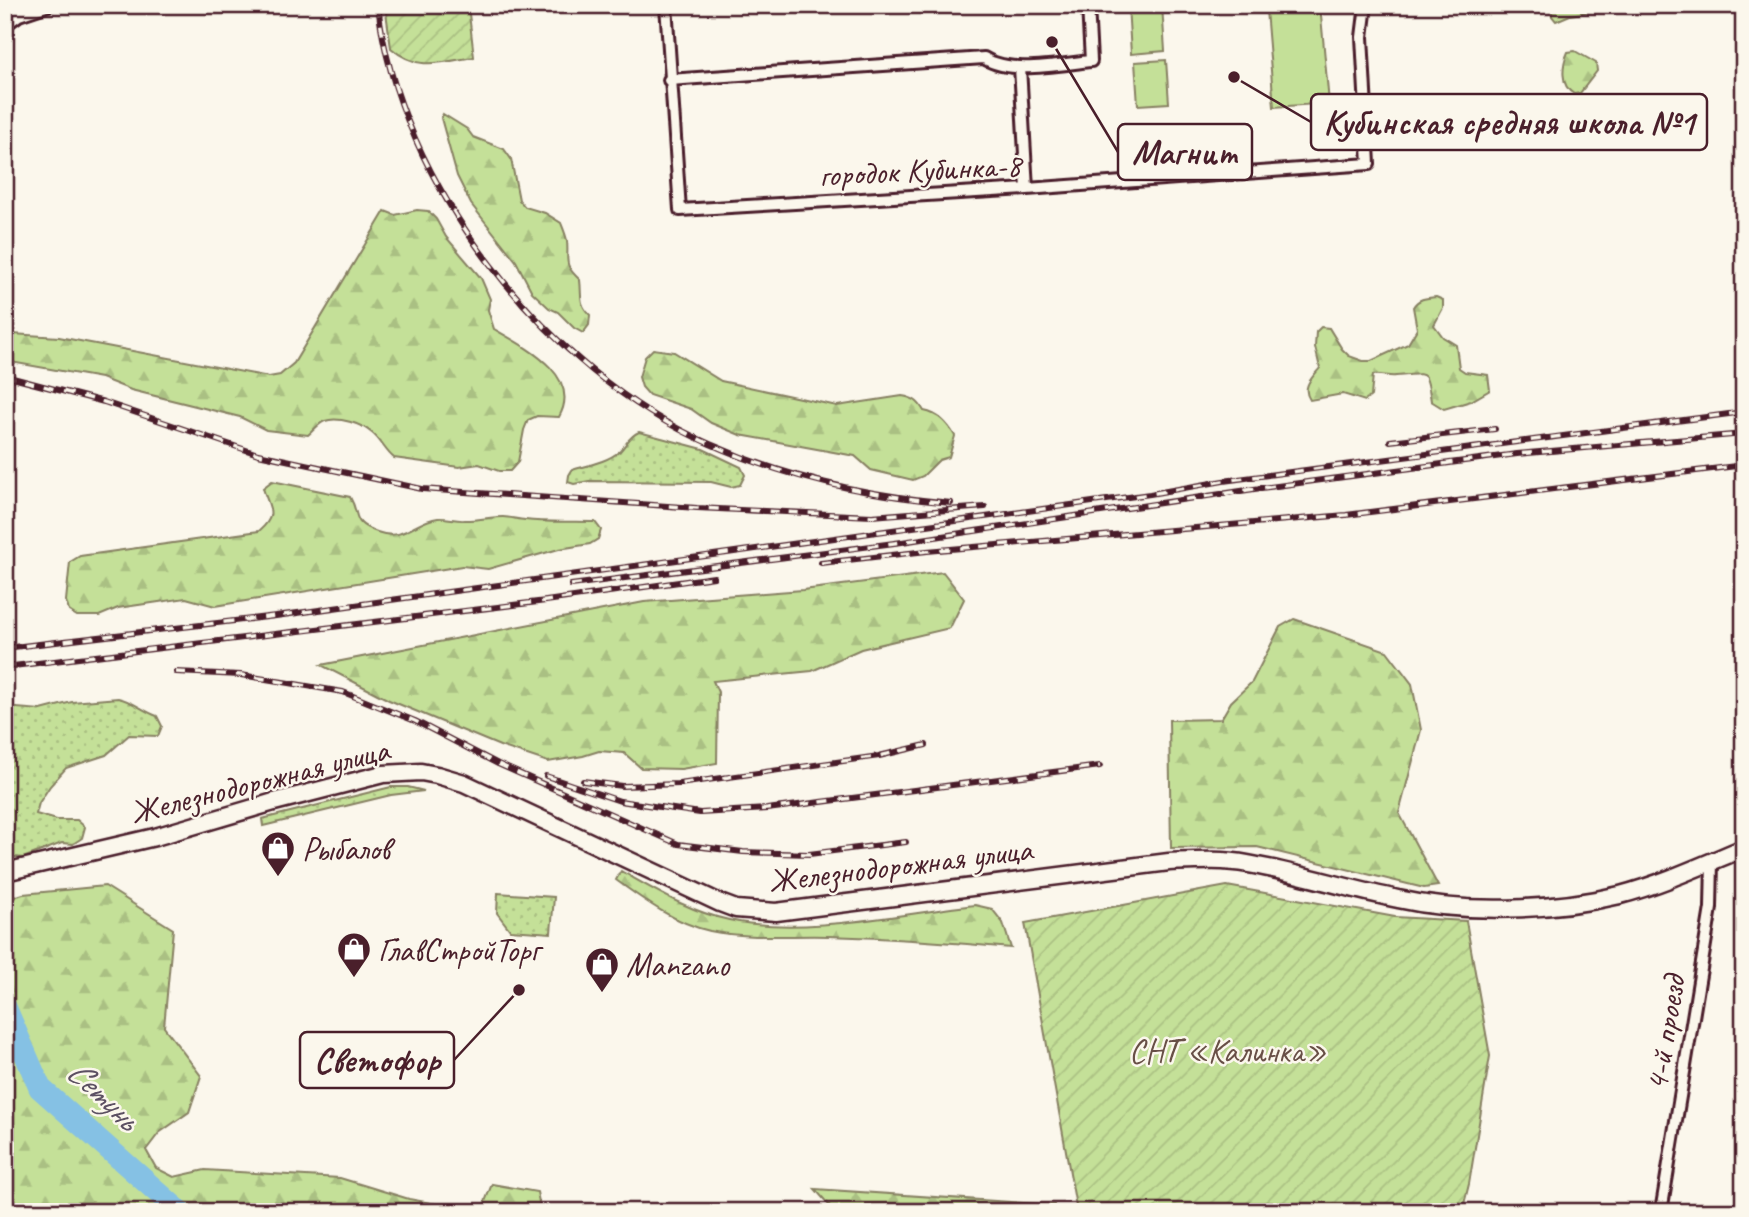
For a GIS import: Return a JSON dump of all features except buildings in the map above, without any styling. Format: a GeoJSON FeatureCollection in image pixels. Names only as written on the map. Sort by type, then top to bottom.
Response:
{"type":"FeatureCollection","features":[{"type":"Feature","properties":{"kind":"street"},"geometry":{"type":"LineString","coordinates":[[5,24],[19,15],[49,5]]}},
{"type":"Feature","properties":{"kind":"street","name":"городок Кубинка-8"},"geometry":{"type":"LineString","coordinates":[[666,5],[669,80],[680,210],[1027,189],[1368,164],[1362,37],[1366,5]]}},
{"type":"Feature","properties":{"kind":"street"},"geometry":{"type":"LineString","coordinates":[[669,80],[984,58],[1004,66],[1020,67],[1091,61],[1088,5]]}},
{"type":"Feature","properties":{"kind":"street"},"geometry":{"type":"LineString","coordinates":[[1020,67],[1027,189]]}},
{"type":"Feature","properties":{"kind":"street","name":"Железнодорожная улица"},"geometry":{"type":"LineString","coordinates":[[5,872],[155,837],[383,774],[405,772],[437,775],[464,783],[720,904],[758,912],[776,912],[1169,862],[1210,860],[1247,864],[1400,900],[1466,908],[1494,908],[1619,895],[1648,887],[1744,848]]}},
{"type":"Feature","properties":{"kind":"street","name":"4-й проезд"},"geometry":{"type":"LineString","coordinates":[[1661,1212],[1711,908],[1712,861]]}},
{"type":"Feature","properties":{"kind":"green space"},"geometry":{"type":"Polygon","coordinates":[[[385,5],[468,5],[474,57],[441,63],[421,63],[401,55],[391,48],[385,5]]]}},
{"type":"Feature","properties":{"kind":"green space"},"geometry":{"type":"Polygon","coordinates":[[[1128,5],[1162,5],[1165,51],[1131,54],[1128,5]]]}},
{"type":"Feature","properties":{"kind":"green space"},"geometry":{"type":"Polygon","coordinates":[[[1320,5],[1329,103],[1274,107],[1266,10],[1320,5]]]}},
{"type":"Feature","properties":{"kind":"green space"},"geometry":{"type":"Polygon","coordinates":[[[1551,5],[1597,5],[1594,11],[1570,15],[1556,21],[1552,16],[1551,5]]]}},
{"type":"Feature","properties":{"kind":"green space"},"geometry":{"type":"Polygon","coordinates":[[[1575,51],[1596,63],[1597,71],[1580,93],[1574,94],[1564,81],[1564,63],[1568,52],[1575,51]]]}},
{"type":"Feature","properties":{"kind":"green space"},"geometry":{"type":"Polygon","coordinates":[[[1166,60],[1169,103],[1138,105],[1135,62],[1166,60]]]}},
{"type":"Feature","properties":{"kind":"green space"},"geometry":{"type":"Polygon","coordinates":[[[443,114],[467,129],[473,137],[504,149],[511,159],[519,200],[525,207],[545,213],[561,223],[567,241],[569,266],[580,280],[582,303],[590,315],[589,325],[583,333],[532,292],[516,261],[471,204],[457,176],[441,118],[443,114]]]}},
{"type":"Feature","properties":{"kind":"green space"},"geometry":{"type":"Polygon","coordinates":[[[417,210],[428,211],[436,219],[446,237],[481,278],[490,299],[488,310],[494,329],[534,353],[557,375],[563,388],[564,402],[559,417],[537,416],[528,420],[518,462],[510,471],[499,471],[479,464],[459,467],[394,458],[368,430],[343,420],[325,421],[308,435],[266,430],[240,417],[131,390],[101,378],[5,361],[5,334],[12,334],[59,337],[269,377],[280,375],[294,363],[385,211],[395,215],[417,210]]]}},
{"type":"Feature","properties":{"kind":"green space"},"geometry":{"type":"Polygon","coordinates":[[[1436,297],[1443,300],[1443,308],[1434,325],[1443,337],[1456,345],[1459,368],[1465,372],[1488,375],[1490,390],[1471,401],[1444,409],[1431,401],[1428,382],[1423,375],[1373,375],[1371,396],[1365,401],[1343,394],[1310,400],[1307,387],[1320,368],[1315,347],[1316,332],[1321,327],[1329,328],[1349,356],[1371,361],[1408,344],[1417,329],[1413,307],[1420,300],[1436,297]]]}},
{"type":"Feature","properties":{"kind":"green space"},"geometry":{"type":"Polygon","coordinates":[[[653,349],[674,352],[721,381],[837,406],[902,396],[910,398],[918,402],[924,411],[942,420],[952,431],[955,436],[949,457],[939,460],[923,476],[913,480],[871,470],[855,456],[740,435],[711,423],[691,409],[649,395],[642,387],[639,377],[645,357],[653,349]]]}},
{"type":"Feature","properties":{"kind":"green space"},"geometry":{"type":"Polygon","coordinates":[[[639,432],[703,449],[741,467],[745,475],[740,485],[731,487],[711,482],[568,482],[572,470],[609,458],[639,432]]]}},
{"type":"Feature","properties":{"kind":"green space"},"geometry":{"type":"Polygon","coordinates":[[[272,481],[350,497],[359,522],[377,532],[387,534],[402,533],[441,518],[462,520],[503,517],[595,522],[601,530],[598,539],[590,544],[559,549],[488,569],[462,566],[215,606],[186,598],[118,608],[99,616],[77,616],[69,611],[66,601],[70,562],[80,556],[259,531],[270,515],[263,488],[272,481]]]}},
{"type":"Feature","properties":{"kind":"green space"},"geometry":{"type":"Polygon","coordinates":[[[943,572],[964,599],[950,628],[861,649],[812,671],[713,681],[718,692],[717,763],[681,769],[641,768],[624,753],[599,751],[548,762],[500,746],[389,700],[321,665],[644,602],[803,590],[943,572]]]}},
{"type":"Feature","properties":{"kind":"green space"},"geometry":{"type":"Polygon","coordinates":[[[1294,619],[1387,651],[1412,684],[1421,730],[1399,813],[1438,886],[1424,888],[1257,847],[1171,848],[1169,720],[1221,719],[1231,702],[1252,682],[1280,627],[1294,619]]]}},
{"type":"Feature","properties":{"kind":"green space"},"geometry":{"type":"Polygon","coordinates":[[[118,698],[157,716],[162,726],[158,736],[129,735],[106,755],[66,768],[50,786],[39,803],[36,814],[57,820],[77,820],[85,827],[82,838],[73,844],[62,843],[23,858],[5,856],[5,707],[41,710],[72,702],[118,698]]]}},
{"type":"Feature","properties":{"kind":"green space"},"geometry":{"type":"Polygon","coordinates":[[[391,787],[424,791],[391,795],[263,826],[262,819],[391,787]]]}},
{"type":"Feature","properties":{"kind":"green space"},"geometry":{"type":"Polygon","coordinates":[[[621,871],[700,912],[758,924],[819,925],[975,905],[992,909],[1003,923],[1011,948],[897,939],[754,936],[710,931],[673,917],[638,896],[616,880],[621,871]]]}},
{"type":"Feature","properties":{"kind":"green space"},"geometry":{"type":"Polygon","coordinates":[[[105,886],[173,929],[164,1027],[201,1076],[189,1112],[159,1133],[146,1150],[156,1168],[174,1177],[205,1170],[340,1178],[409,1199],[480,1212],[5,1212],[5,900],[23,894],[105,886]]]}},
{"type":"Feature","properties":{"kind":"green space","name":"СНТ «Калинка»"},"geometry":{"type":"Polygon","coordinates":[[[1227,886],[1395,917],[1466,921],[1490,1056],[1462,1212],[1077,1212],[1025,923],[1227,886]]]}},
{"type":"Feature","properties":{"kind":"green space"},"geometry":{"type":"Polygon","coordinates":[[[498,893],[554,897],[551,933],[510,930],[497,913],[498,893]]]}},
{"type":"Feature","properties":{"kind":"green space"},"geometry":{"type":"Polygon","coordinates":[[[492,1184],[537,1192],[541,1212],[481,1212],[492,1184]]]}},
{"type":"Feature","properties":{"kind":"green space"},"geometry":{"type":"Polygon","coordinates":[[[815,1189],[1054,1205],[1054,1212],[835,1212],[815,1189]]]}},
{"type":"Feature","properties":{"kind":"waterway","name":"Сетунь"},"geometry":{"type":"LineString","coordinates":[[5,1007],[40,1088],[180,1212]]}},
{"type":"Feature","properties":{"kind":"railway"},"geometry":{"type":"LineString","coordinates":[[378,5],[391,72],[415,138],[449,203],[490,265],[539,321],[592,371],[650,412],[710,444],[768,467],[828,484],[889,496],[951,503]]}},
{"type":"Feature","properties":{"kind":"railway"},"geometry":{"type":"LineString","coordinates":[[5,376],[104,402],[258,454],[422,489],[697,508],[872,516],[985,507]]}},
{"type":"Feature","properties":{"kind":"railway"},"geometry":{"type":"LineString","coordinates":[[5,648],[276,616],[1150,494],[1223,481],[1744,412]]}},
{"type":"Feature","properties":{"kind":"railway"},"geometry":{"type":"LineString","coordinates":[[1390,441],[1495,429]]}},
{"type":"Feature","properties":{"kind":"railway"},"geometry":{"type":"LineString","coordinates":[[571,585],[902,542],[1254,489],[1517,454],[1744,434]]}},
{"type":"Feature","properties":{"kind":"railway"},"geometry":{"type":"LineString","coordinates":[[821,563],[927,551],[1346,515],[1744,465]]}},
{"type":"Feature","properties":{"kind":"railway"},"geometry":{"type":"LineString","coordinates":[[5,667],[546,601],[714,577]]}},
{"type":"Feature","properties":{"kind":"railway"},"geometry":{"type":"LineString","coordinates":[[176,672],[241,675],[343,692],[415,721],[498,764],[678,844],[743,852],[809,854],[906,842]]}},
{"type":"Feature","properties":{"kind":"railway"},"geometry":{"type":"LineString","coordinates":[[583,781],[622,786],[679,784],[879,756],[926,745]]}},
{"type":"Feature","properties":{"kind":"railway"},"geometry":{"type":"LineString","coordinates":[[546,776],[620,801],[700,813],[767,809],[1100,766]]}},
{"type":"Feature","properties":{"kind":"place","name":"Магнит"},"geometry":{"type":"Point","coordinates":[1052,42]}},
{"type":"Feature","properties":{"kind":"place","name":"Кубинская средняя школа №1"},"geometry":{"type":"Point","coordinates":[1234,77]}},
{"type":"Feature","properties":{"kind":"place","name":"Рыбалов"},"geometry":{"type":"Point","coordinates":[278,878]}},
{"type":"Feature","properties":{"kind":"place","name":"ГлавСтройТорг"},"geometry":{"type":"Point","coordinates":[354,979]}},
{"type":"Feature","properties":{"kind":"place","name":"Светофор"},"geometry":{"type":"Point","coordinates":[519,990]}},
{"type":"Feature","properties":{"kind":"place","name":"Manzano"},"geometry":{"type":"Point","coordinates":[602,994]}}]}
